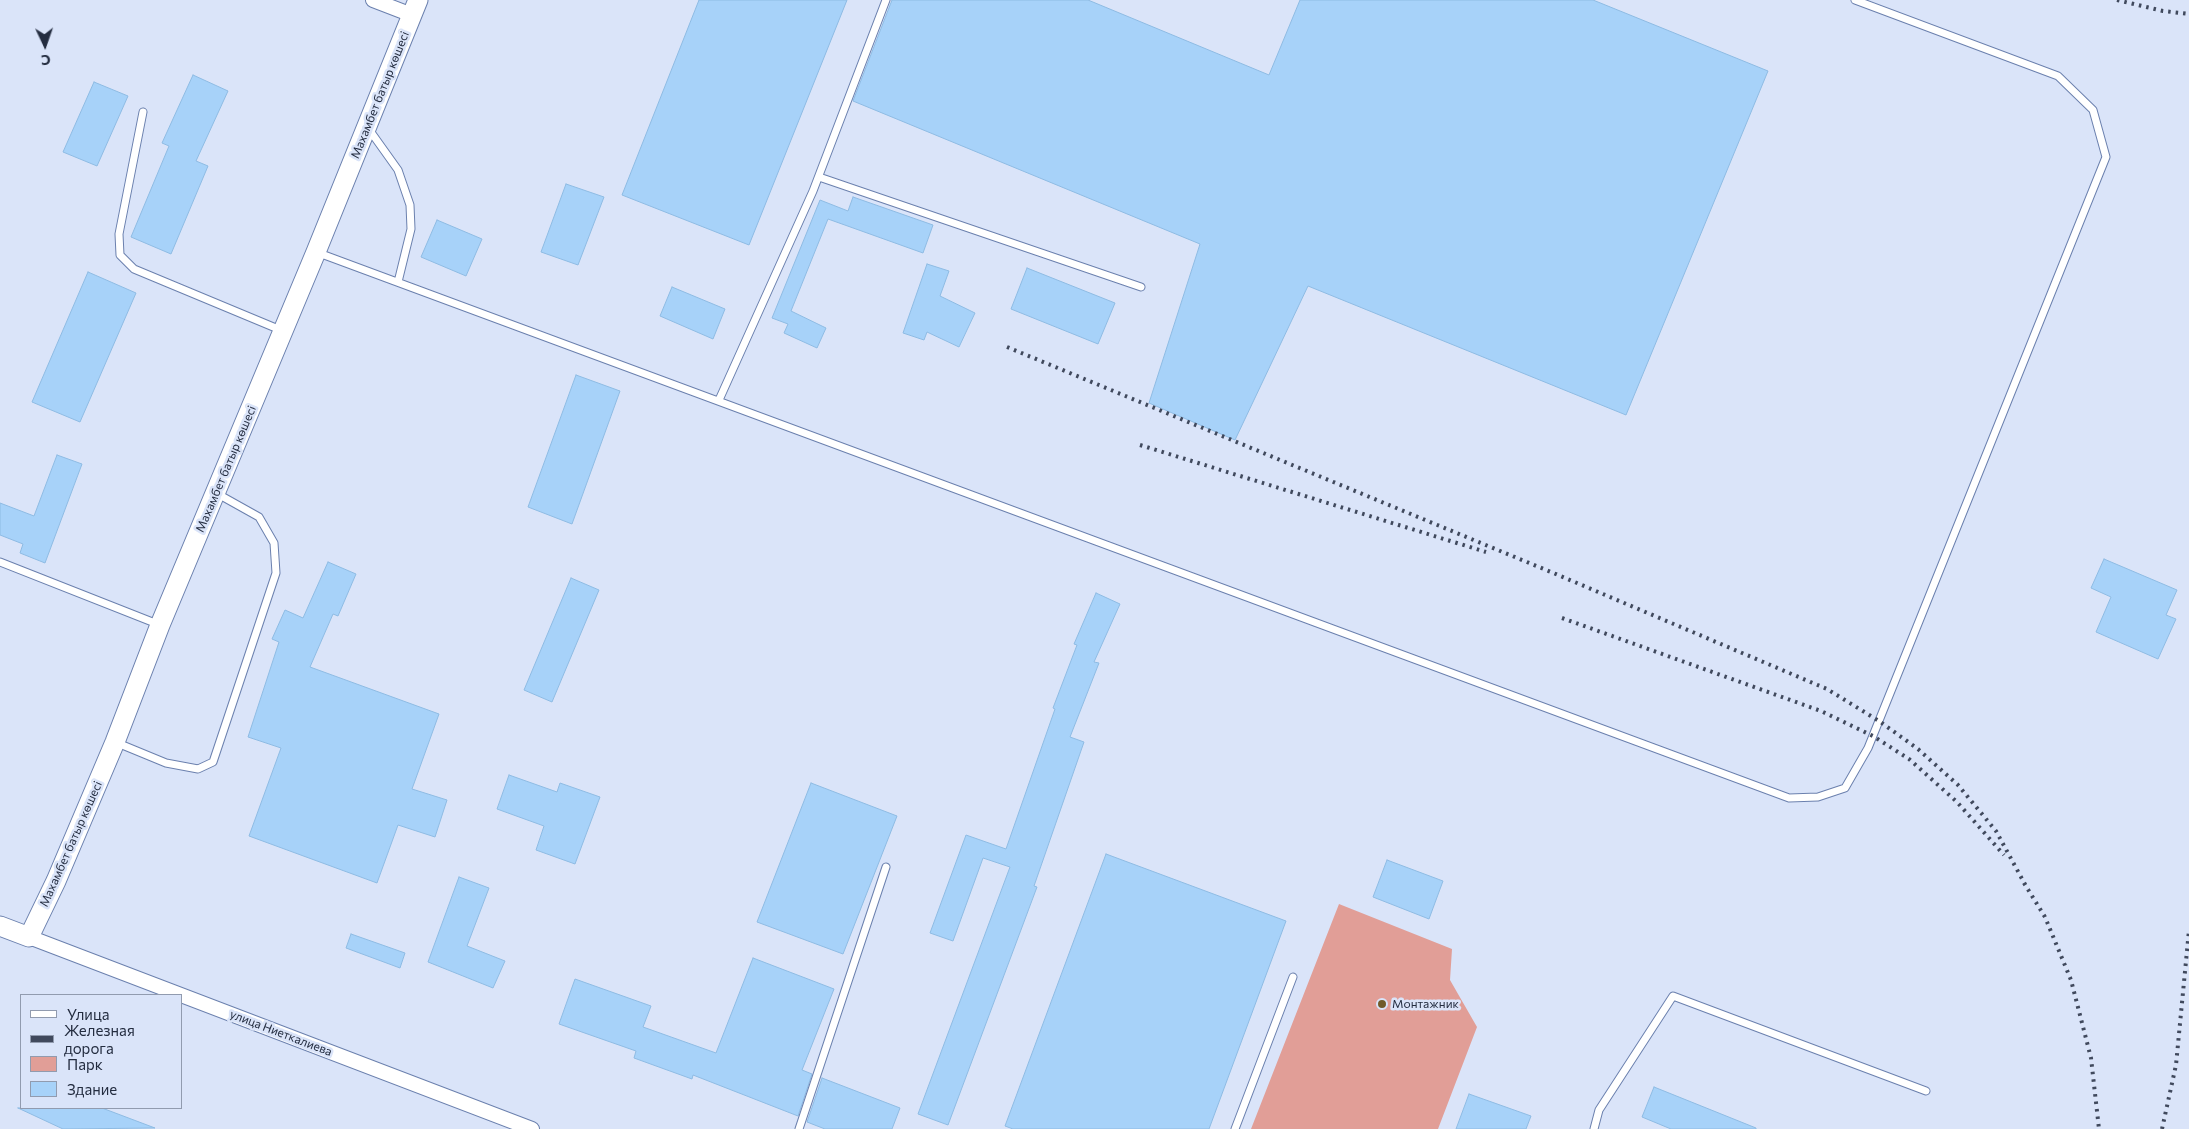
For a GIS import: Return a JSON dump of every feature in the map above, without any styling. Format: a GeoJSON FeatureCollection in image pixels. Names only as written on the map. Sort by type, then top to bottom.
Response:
{"type":"FeatureCollection","features":[{"type":"Feature","properties":{"kind":"street"},"geometry":{"type":"LineString","coordinates":[[373,0],[415,7]]}},
{"type":"Feature","properties":{"kind":"street","name":"Махамбет батыр көшесі"},"geometry":{"type":"LineString","coordinates":[[29,937],[56,881],[115,742],[160,625],[284,331],[415,7]]}},
{"type":"Feature","properties":{"kind":"street"},"geometry":{"type":"LineString","coordinates":[[0,926],[29,937]]}},
{"type":"Feature","properties":{"kind":"street","name":"улица Ниеткалиева"},"geometry":{"type":"LineString","coordinates":[[29,937],[178,994]]}},
{"type":"Feature","properties":{"kind":"street","name":"улица Ниеткалиева"},"geometry":{"type":"LineString","coordinates":[[182,995],[532,1129]]}},
{"type":"Feature","properties":{"kind":"lane"},"geometry":{"type":"LineString","coordinates":[[719,400],[818,176],[886,0]]}},
{"type":"Feature","properties":{"kind":"lane"},"geometry":{"type":"LineString","coordinates":[[316,252],[1788,798],[1818,797],[1845,788],[1868,748],[2106,157],[2093,110],[2058,76],[1855,0]]}},
{"type":"Feature","properties":{"kind":"lane"},"geometry":{"type":"LineString","coordinates":[[143,112],[118,234],[120,254],[134,269],[284,331]]}},
{"type":"Feature","properties":{"kind":"lane"},"geometry":{"type":"LineString","coordinates":[[367,126],[398,170],[410,205],[411,230],[398,282]]}},
{"type":"Feature","properties":{"kind":"lane"},"geometry":{"type":"LineString","coordinates":[[818,176],[1141,287]]}},
{"type":"Feature","properties":{"kind":"lane"},"geometry":{"type":"LineString","coordinates":[[115,742],[166,763],[198,769],[213,762],[276,573],[274,543],[259,517],[216,493]]}},
{"type":"Feature","properties":{"kind":"lane"},"geometry":{"type":"LineString","coordinates":[[0,562],[160,625]]}},
{"type":"Feature","properties":{"kind":"lane"},"geometry":{"type":"LineString","coordinates":[[799,1129],[886,867]]}},
{"type":"Feature","properties":{"kind":"lane"},"geometry":{"type":"LineString","coordinates":[[1235,1129],[1293,977]]}},
{"type":"Feature","properties":{"kind":"lane"},"geometry":{"type":"LineString","coordinates":[[1594,1129],[1599,1110],[1673,996],[1926,1091]]}},
{"type":"Feature","properties":{"kind":"green space","name":"Монтажник"},"geometry":{"type":"Polygon","coordinates":[[[1339,904],[1452,949],[1450,980],[1477,1027],[1438,1129],[1251,1129],[1339,904]]]}},
{"type":"Feature","properties":{"kind":"building"},"geometry":{"type":"Polygon","coordinates":[[[699,0],[847,0],[749,245],[622,195],[699,0]]]}},
{"type":"Feature","properties":{"kind":"building"},"geometry":{"type":"Polygon","coordinates":[[[892,0],[1088,0],[1269,75],[1300,0],[1593,0],[1768,71],[1626,415],[1308,286],[1235,440],[1149,403],[1200,244],[853,101],[892,0]]]}},
{"type":"Feature","properties":{"kind":"building"},"geometry":{"type":"Polygon","coordinates":[[[193,75],[228,91],[196,161],[208,166],[171,254],[131,237],[169,146],[162,143],[193,75]]]}},
{"type":"Feature","properties":{"kind":"building"},"geometry":{"type":"Polygon","coordinates":[[[94,82],[128,96],[97,166],[63,152],[94,82]]]}},
{"type":"Feature","properties":{"kind":"building"},"geometry":{"type":"Polygon","coordinates":[[[566,184],[604,197],[578,265],[541,252],[566,184]]]}},
{"type":"Feature","properties":{"kind":"building"},"geometry":{"type":"Polygon","coordinates":[[[853,197],[933,225],[923,253],[828,219],[791,311],[826,328],[817,348],[784,333],[788,324],[772,318],[820,200],[848,211],[853,197]]]}},
{"type":"Feature","properties":{"kind":"building"},"geometry":{"type":"Polygon","coordinates":[[[437,220],[482,239],[466,276],[421,257],[437,220]]]}},
{"type":"Feature","properties":{"kind":"building"},"geometry":{"type":"Polygon","coordinates":[[[927,264],[949,271],[940,296],[975,313],[959,347],[927,332],[924,340],[903,333],[927,264]]]}},
{"type":"Feature","properties":{"kind":"building"},"geometry":{"type":"Polygon","coordinates":[[[1027,268],[1115,303],[1098,344],[1011,309],[1027,268]]]}},
{"type":"Feature","properties":{"kind":"building"},"geometry":{"type":"Polygon","coordinates":[[[88,272],[136,293],[80,422],[32,402],[88,272]]]}},
{"type":"Feature","properties":{"kind":"building"},"geometry":{"type":"Polygon","coordinates":[[[672,287],[725,309],[713,339],[660,316],[672,287]]]}},
{"type":"Feature","properties":{"kind":"building"},"geometry":{"type":"Polygon","coordinates":[[[576,375],[620,391],[572,524],[528,507],[576,375]]]}},
{"type":"Feature","properties":{"kind":"building"},"geometry":{"type":"Polygon","coordinates":[[[57,455],[82,464],[45,563],[20,553],[23,544],[0,535],[0,503],[34,516],[57,455]]]}},
{"type":"Feature","properties":{"kind":"building"},"geometry":{"type":"Polygon","coordinates":[[[2104,559],[2177,590],[2166,615],[2176,619],[2158,659],[2096,632],[2111,597],[2091,588],[2104,559]]]}},
{"type":"Feature","properties":{"kind":"building"},"geometry":{"type":"Polygon","coordinates":[[[328,562],[356,574],[338,616],[333,614],[310,667],[439,714],[412,789],[447,800],[435,837],[398,825],[377,883],[249,836],[281,748],[248,737],[279,642],[272,639],[285,610],[303,618],[328,562]]]}},
{"type":"Feature","properties":{"kind":"building"},"geometry":{"type":"Polygon","coordinates":[[[571,578],[599,590],[552,702],[524,690],[571,578]]]}},
{"type":"Feature","properties":{"kind":"building"},"geometry":{"type":"Polygon","coordinates":[[[1096,593],[1120,604],[1094,662],[1099,663],[1070,737],[1084,742],[1034,886],[1037,887],[948,1125],[918,1114],[1010,867],[983,858],[953,941],[930,933],[966,835],[1006,849],[1055,709],[1053,708],[1077,645],[1074,644],[1096,593]]]}},
{"type":"Feature","properties":{"kind":"building"},"geometry":{"type":"Polygon","coordinates":[[[509,775],[557,792],[560,783],[600,797],[575,864],[536,850],[544,826],[497,809],[509,775]]]}},
{"type":"Feature","properties":{"kind":"building"},"geometry":{"type":"Polygon","coordinates":[[[811,783],[897,816],[843,954],[757,922],[811,783]]]}},
{"type":"Feature","properties":{"kind":"building"},"geometry":{"type":"Polygon","coordinates":[[[1106,854],[1286,921],[1209,1129],[1013,1129],[1005,1126],[1106,854]]]}},
{"type":"Feature","properties":{"kind":"building"},"geometry":{"type":"Polygon","coordinates":[[[1387,860],[1443,881],[1429,919],[1373,897],[1387,860]]]}},
{"type":"Feature","properties":{"kind":"building"},"geometry":{"type":"Polygon","coordinates":[[[459,877],[489,888],[467,946],[505,961],[493,988],[428,962],[459,877]]]}},
{"type":"Feature","properties":{"kind":"building"},"geometry":{"type":"Polygon","coordinates":[[[351,934],[405,953],[400,968],[346,948],[351,934]]]}},
{"type":"Feature","properties":{"kind":"building"},"geometry":{"type":"Polygon","coordinates":[[[753,958],[834,989],[802,1070],[812,1074],[798,1116],[693,1075],[692,1079],[634,1058],[636,1051],[559,1024],[575,979],[651,1006],[643,1027],[716,1053],[753,958]]]}},
{"type":"Feature","properties":{"kind":"building"},"geometry":{"type":"Polygon","coordinates":[[[822,1078],[900,1108],[892,1129],[825,1129],[807,1122],[822,1078]]]}},
{"type":"Feature","properties":{"kind":"building"},"geometry":{"type":"Polygon","coordinates":[[[1654,1087],[1756,1129],[1671,1129],[1642,1117],[1654,1087]]]}},
{"type":"Feature","properties":{"kind":"building"},"geometry":{"type":"Polygon","coordinates":[[[1469,1094],[1531,1116],[1526,1129],[1456,1129],[1469,1094]]]}},
{"type":"Feature","properties":{"kind":"building"},"geometry":{"type":"Polygon","coordinates":[[[20,1109],[105,1109],[155,1128],[63,1129],[20,1109]]]}},
{"type":"Feature","properties":{"kind":"railway"},"geometry":{"type":"LineString","coordinates":[[2117,0],[2163,11],[2189,14]]}},
{"type":"Feature","properties":{"kind":"railway"},"geometry":{"type":"LineString","coordinates":[[1007,347],[1551,572],[1827,689],[1879,721],[1918,749],[1958,785],[1996,831],[2027,888]]}},
{"type":"Feature","properties":{"kind":"railway"},"geometry":{"type":"LineString","coordinates":[[1140,445],[1486,552]]}},
{"type":"Feature","properties":{"kind":"railway"},"geometry":{"type":"LineString","coordinates":[[1562,618],[1821,711],[1873,736],[1909,759],[1957,802],[2004,855]]}},
{"type":"Feature","properties":{"kind":"railway"},"geometry":{"type":"LineString","coordinates":[[2024,883],[2045,917],[2071,980],[2091,1058],[2099,1129]]}},
{"type":"Feature","properties":{"kind":"railway"},"geometry":{"type":"LineString","coordinates":[[2162,1129],[2176,1065],[2189,930]]}},
{"type":"Feature","properties":{"kind":"place","name":"Монтажник"},"geometry":{"type":"Point","coordinates":[1382,1004]}}]}
